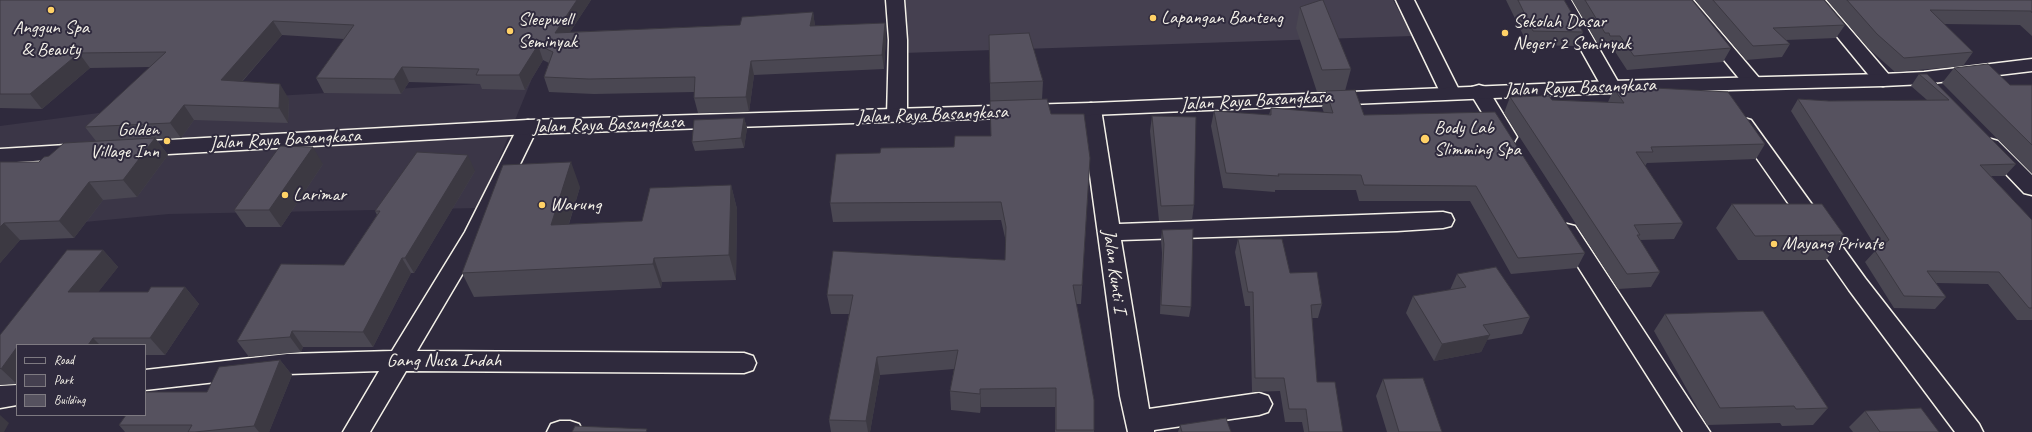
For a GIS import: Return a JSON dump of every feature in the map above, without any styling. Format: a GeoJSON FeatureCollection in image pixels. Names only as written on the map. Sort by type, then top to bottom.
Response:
{"type":"FeatureCollection","features":[{"type":"Feature","properties":{"kind":"street"},"geometry":{"type":"LineString","coordinates":[[895,0],[898,40],[897,116]]}},
{"type":"Feature","properties":{"kind":"street"},"geometry":{"type":"LineString","coordinates":[[1405,0],[1450,92]]}},
{"type":"Feature","properties":{"kind":"street"},"geometry":{"type":"LineString","coordinates":[[1562,0],[1611,86]]}},
{"type":"Feature","properties":{"kind":"street"},"geometry":{"type":"LineString","coordinates":[[1684,0],[1753,83]]}},
{"type":"Feature","properties":{"kind":"street"},"geometry":{"type":"LineString","coordinates":[[1816,0],[1883,80]]}},
{"type":"Feature","properties":{"kind":"street","name":"Jalan Raya Basangkasa"},"geometry":{"type":"LineString","coordinates":[[0,156],[528,127],[1091,109],[1611,86],[1883,80],[1924,78],[2032,64]]}},
{"type":"Feature","properties":{"kind":"street"},"geometry":{"type":"LineString","coordinates":[[1924,78],[1942,96]]}},
{"type":"Feature","properties":{"kind":"street"},"geometry":{"type":"LineString","coordinates":[[1715,84],[1857,284],[1970,432]]}},
{"type":"Feature","properties":{"kind":"street"},"geometry":{"type":"LineString","coordinates":[[1479,91],[1519,156]]}},
{"type":"Feature","properties":{"kind":"street","name":"Jalan Kunti I"},"geometry":{"type":"LineString","coordinates":[[1091,109],[1133,396],[1140,427]]}},
{"type":"Feature","properties":{"kind":"street"},"geometry":{"type":"LineString","coordinates":[[356,432],[475,234],[528,127]]}},
{"type":"Feature","properties":{"kind":"street"},"geometry":{"type":"LineString","coordinates":[[1979,134],[2032,188]]}},
{"type":"Feature","properties":{"kind":"street"},"geometry":{"type":"LineString","coordinates":[[1556,215],[1697,432]]}},
{"type":"Feature","properties":{"kind":"street"},"geometry":{"type":"LineString","coordinates":[[1108,232],[1397,223],[1443,220]]}},
{"type":"Feature","properties":{"kind":"street","name":"Gang Nusa Indah"},"geometry":{"type":"LineString","coordinates":[[146,380],[287,364],[399,361],[744,362]]}},
{"type":"Feature","properties":{"kind":"street"},"geometry":{"type":"LineString","coordinates":[[0,397],[16,395]]}},
{"type":"Feature","properties":{"kind":"street"},"geometry":{"type":"LineString","coordinates":[[1140,427],[1259,404]]}},
{"type":"Feature","properties":{"kind":"street"},"geometry":{"type":"LineString","coordinates":[[560,432],[570,432]]}},
{"type":"Feature","properties":{"kind":"shaded area"},"geometry":{"type":"Polygon","coordinates":[[[531,81],[479,208],[169,214],[0,230],[0,126],[190,101],[531,81]]]}},
{"type":"Feature","properties":{"kind":"green space","name":"Lapangan Banteng"},"geometry":{"type":"Polygon","coordinates":[[[905,0],[1393,0],[1412,36],[903,53],[905,0]]]}},
{"type":"Feature","properties":{"kind":"building"},"geometry":{"type":"Polygon","coordinates":[[[0,0],[577,0],[555,33],[740,25],[742,17],[813,12],[810,26],[885,23],[882,55],[751,61],[746,97],[694,98],[695,77],[589,79],[544,77],[553,52],[538,45],[519,75],[476,75],[479,69],[402,67],[394,79],[316,78],[354,25],[273,21],[221,80],[280,84],[279,108],[184,105],[170,123],[85,127],[166,52],[79,53],[30,94],[0,94],[0,0]]]}},
{"type":"Feature","properties":{"kind":"building"},"geometry":{"type":"Polygon","coordinates":[[[1323,0],[1351,69],[1322,70],[1300,7],[1323,0]]]}},
{"type":"Feature","properties":{"kind":"building"},"geometry":{"type":"Polygon","coordinates":[[[1518,0],[1564,0],[1583,32],[1533,31],[1518,0]]]}},
{"type":"Feature","properties":{"kind":"building"},"geometry":{"type":"Polygon","coordinates":[[[1585,0],[1692,0],[1731,48],[1634,56],[1620,36],[1610,36],[1609,33],[1605,33],[1585,0]]]}},
{"type":"Feature","properties":{"kind":"building"},"geometry":{"type":"Polygon","coordinates":[[[1713,0],[1824,0],[1845,25],[1773,28],[1790,44],[1753,46],[1713,0]]]}},
{"type":"Feature","properties":{"kind":"building"},"geometry":{"type":"Polygon","coordinates":[[[1847,0],[2032,0],[2032,13],[2031,11],[1930,10],[1973,52],[1904,58],[1877,34],[1847,0]]]}},
{"type":"Feature","properties":{"kind":"building"},"geometry":{"type":"Polygon","coordinates":[[[1029,33],[1043,81],[990,83],[989,35],[1029,33]]]}},
{"type":"Feature","properties":{"kind":"building"},"geometry":{"type":"Polygon","coordinates":[[[1988,64],[2010,85],[2032,85],[2032,145],[1954,68],[1988,64]]]}},
{"type":"Feature","properties":{"kind":"building"},"geometry":{"type":"Polygon","coordinates":[[[1919,74],[1927,74],[2016,164],[1980,165],[2032,220],[2032,308],[2029,308],[1999,272],[1927,271],[1946,297],[1904,296],[1875,251],[1889,240],[1798,99],[1829,101],[1949,100],[1919,74]]]}},
{"type":"Feature","properties":{"kind":"building"},"geometry":{"type":"Polygon","coordinates":[[[1655,88],[1728,92],[1765,144],[1651,147],[1653,152],[1636,152],[1683,223],[1634,225],[1640,235],[1637,235],[1660,272],[1627,274],[1510,97],[1549,96],[1552,100],[1624,103],[1614,89],[1655,88]]]}},
{"type":"Feature","properties":{"kind":"building"},"geometry":{"type":"Polygon","coordinates":[[[1355,90],[1364,115],[1495,112],[1585,253],[1518,258],[1476,186],[1364,185],[1361,175],[1278,174],[1279,176],[1226,173],[1214,111],[1271,115],[1271,108],[1333,113],[1326,91],[1355,90]]]}},
{"type":"Feature","properties":{"kind":"building"},"geometry":{"type":"Polygon","coordinates":[[[1047,99],[1051,114],[1084,114],[1090,158],[1082,285],[1073,285],[1094,400],[1094,430],[1056,430],[1056,388],[980,389],[980,394],[950,391],[958,350],[877,357],[866,421],[829,420],[853,295],[827,295],[833,251],[1005,260],[1006,227],[1001,202],[830,203],[836,154],[880,153],[881,148],[954,147],[955,136],[991,136],[990,101],[1047,99]]]}},
{"type":"Feature","properties":{"kind":"building"},"geometry":{"type":"Polygon","coordinates":[[[1152,116],[1196,117],[1194,205],[1161,206],[1152,116]]]}},
{"type":"Feature","properties":{"kind":"building"},"geometry":{"type":"Polygon","coordinates":[[[744,118],[741,138],[692,142],[694,120],[744,118]]]}},
{"type":"Feature","properties":{"kind":"building"},"geometry":{"type":"Polygon","coordinates":[[[155,138],[123,180],[89,182],[59,221],[4,223],[0,227],[0,162],[39,162],[44,157],[49,156],[64,143],[155,138]]]}},
{"type":"Feature","properties":{"kind":"building"},"geometry":{"type":"Polygon","coordinates":[[[280,146],[313,147],[269,210],[234,210],[280,146]]]}},
{"type":"Feature","properties":{"kind":"building"},"geometry":{"type":"Polygon","coordinates":[[[417,152],[468,155],[405,258],[402,258],[363,332],[292,331],[290,337],[237,341],[281,264],[344,265],[380,211],[375,211],[417,152]]]}},
{"type":"Feature","properties":{"kind":"building"},"geometry":{"type":"Polygon","coordinates":[[[571,162],[551,225],[642,221],[650,188],[731,185],[729,255],[654,258],[653,264],[462,273],[503,165],[571,162]]]}},
{"type":"Feature","properties":{"kind":"building"},"geometry":{"type":"Polygon","coordinates":[[[1732,204],[1822,204],[1844,235],[1755,236],[1732,204]]]}},
{"type":"Feature","properties":{"kind":"building"},"geometry":{"type":"Polygon","coordinates":[[[1193,229],[1191,307],[1161,305],[1164,244],[1162,230],[1193,229]]]}},
{"type":"Feature","properties":{"kind":"building"},"geometry":{"type":"Polygon","coordinates":[[[1238,239],[1282,239],[1290,273],[1317,272],[1322,304],[1311,305],[1317,382],[1335,382],[1343,432],[1309,432],[1306,409],[1289,409],[1284,378],[1255,378],[1253,292],[1248,292],[1238,239]]]}},
{"type":"Feature","properties":{"kind":"building"},"geometry":{"type":"Polygon","coordinates":[[[67,250],[103,250],[68,292],[148,292],[151,287],[185,287],[150,338],[93,338],[89,344],[16,344],[16,348],[1,369],[0,335],[67,250]]]}},
{"type":"Feature","properties":{"kind":"building"},"geometry":{"type":"Polygon","coordinates":[[[1496,267],[1530,317],[1483,325],[1490,335],[1442,344],[1413,296],[1466,287],[1457,274],[1496,267]]]}},
{"type":"Feature","properties":{"kind":"building"},"geometry":{"type":"Polygon","coordinates":[[[1763,311],[1828,408],[1796,409],[1794,406],[1720,408],[1665,314],[1763,311]]]}},
{"type":"Feature","properties":{"kind":"building"},"geometry":{"type":"Polygon","coordinates":[[[280,360],[254,426],[188,432],[192,425],[119,425],[125,416],[146,416],[146,392],[207,392],[219,367],[280,360]]]}},
{"type":"Feature","properties":{"kind":"building"},"geometry":{"type":"Polygon","coordinates":[[[1423,378],[1442,432],[1399,432],[1383,379],[1423,378]]]}},
{"type":"Feature","properties":{"kind":"building"},"geometry":{"type":"Polygon","coordinates":[[[1921,408],[1939,432],[1880,432],[1865,411],[1921,408]]]}},
{"type":"Feature","properties":{"kind":"building"},"geometry":{"type":"Polygon","coordinates":[[[1226,418],[1231,432],[1182,432],[1180,425],[1226,418]]]}},
{"type":"Feature","properties":{"kind":"building"},"geometry":{"type":"Polygon","coordinates":[[[575,426],[647,429],[646,432],[572,432],[575,426]]]}},
{"type":"Feature","properties":{"kind":"place","name":"Anggun Spa & Beauty"},"geometry":{"type":"Point","coordinates":[51,10]}},
{"type":"Feature","properties":{"kind":"place","name":"Lapangan Banteng"},"geometry":{"type":"Point","coordinates":[1153,18]}},
{"type":"Feature","properties":{"kind":"place","name":"Sleepwell Seminyak"},"geometry":{"type":"Point","coordinates":[510,31]}},
{"type":"Feature","properties":{"kind":"place","name":"Sekolah Dasar Negeri 2 Seminyak"},"geometry":{"type":"Point","coordinates":[1505,33]}},
{"type":"Feature","properties":{"kind":"place","name":"Body Lab Slimming Spa"},"geometry":{"type":"Point","coordinates":[1425,139]}},
{"type":"Feature","properties":{"kind":"place","name":"Golden Village Inn"},"geometry":{"type":"Point","coordinates":[167,141]}},
{"type":"Feature","properties":{"kind":"place","name":"Larimar"},"geometry":{"type":"Point","coordinates":[285,195]}},
{"type":"Feature","properties":{"kind":"place","name":"Warung"},"geometry":{"type":"Point","coordinates":[542,205]}},
{"type":"Feature","properties":{"kind":"place","name":"Mayang Private"},"geometry":{"type":"Point","coordinates":[1774,244]}}]}
